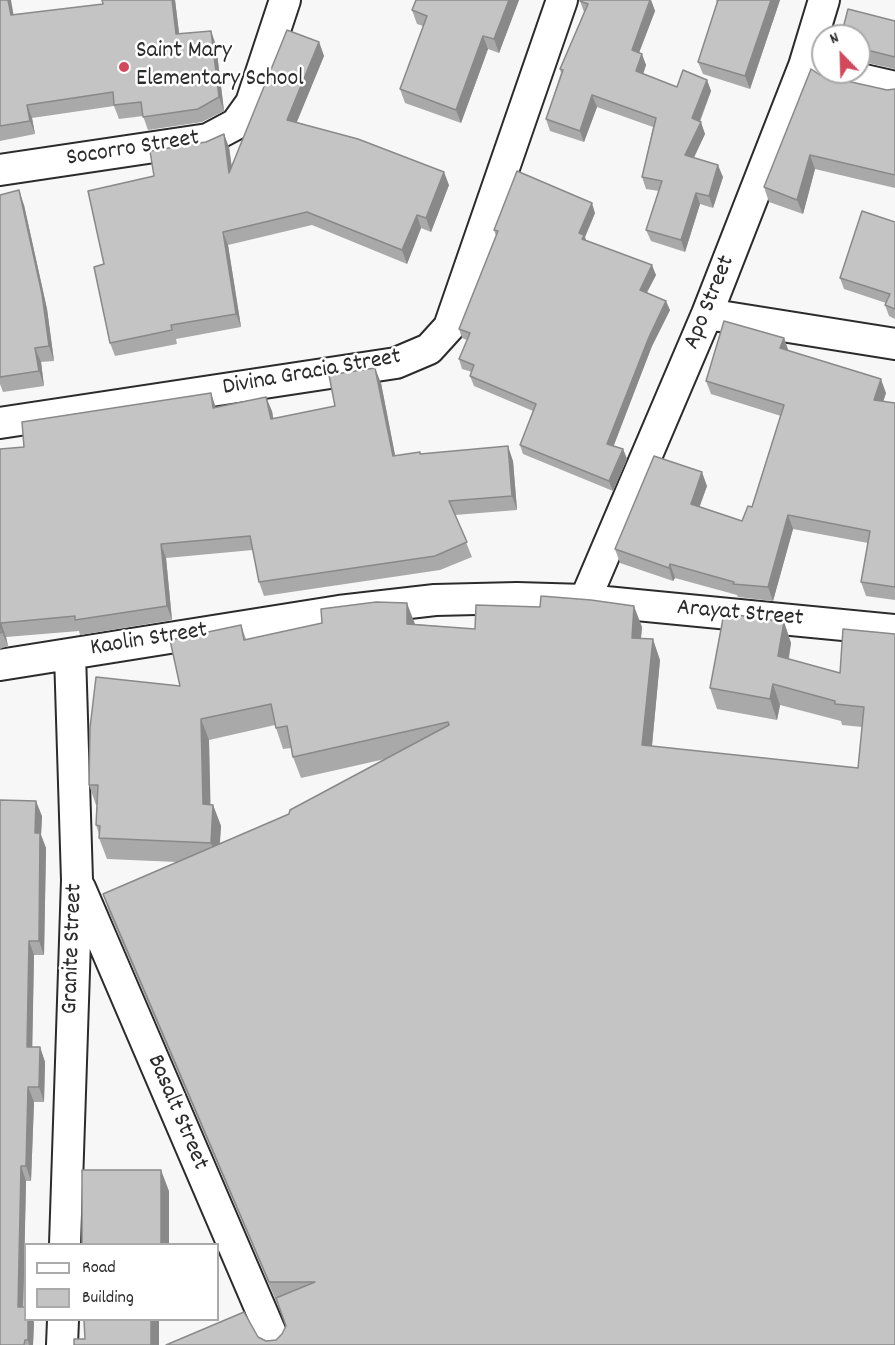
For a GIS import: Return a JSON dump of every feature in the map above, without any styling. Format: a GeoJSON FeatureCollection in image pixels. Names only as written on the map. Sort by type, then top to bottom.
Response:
{"type":"FeatureCollection","features":[{"type":"Feature","properties":{"kind":"street","name":"Socorro Street"},"geometry":{"type":"LineString","coordinates":[[0,170],[208,139],[236,124],[250,104],[285,0]]}},
{"type":"Feature","properties":{"kind":"street","name":"Divina Gracia Street"},"geometry":{"type":"LineString","coordinates":[[0,423],[396,363],[429,349],[449,327],[562,0]]}},
{"type":"Feature","properties":{"kind":"street","name":"Apo Street"},"geometry":{"type":"LineString","coordinates":[[822,24],[824,0]]}},
{"type":"Feature","properties":{"kind":"street"},"geometry":{"type":"LineString","coordinates":[[871,82],[895,87]]}},
{"type":"Feature","properties":{"kind":"street","name":"Apo Street"},"geometry":{"type":"LineString","coordinates":[[585,600],[707,314],[812,84]]}},
{"type":"Feature","properties":{"kind":"street"},"geometry":{"type":"LineString","coordinates":[[707,314],[895,344]]}},
{"type":"Feature","properties":{"kind":"street","name":"Kaolin Street"},"geometry":{"type":"LineString","coordinates":[[0,665],[339,611],[435,600],[517,598],[585,600]]}},
{"type":"Feature","properties":{"kind":"street","name":"Arayat Street"},"geometry":{"type":"LineString","coordinates":[[585,600],[895,630]]}},
{"type":"Feature","properties":{"kind":"street","name":"Granite Street"},"geometry":{"type":"LineString","coordinates":[[65,1243],[76,880],[70,654]]}},
{"type":"Feature","properties":{"kind":"street","name":"Basalt Street"},"geometry":{"type":"LineString","coordinates":[[76,880],[276,1345]]}},
{"type":"Feature","properties":{"kind":"street"},"geometry":{"type":"LineString","coordinates":[[62,1345],[63,1321]]}},
{"type":"Feature","properties":{"kind":"building"},"geometry":{"type":"Polygon","coordinates":[[[0,0],[8,0],[11,15],[103,4],[102,0],[172,0],[176,34],[211,31],[219,97],[198,109],[143,117],[141,102],[114,105],[113,92],[27,105],[30,121],[0,126],[0,0]]]}},
{"type":"Feature","properties":{"kind":"building"},"geometry":{"type":"Polygon","coordinates":[[[416,0],[509,0],[494,39],[483,36],[456,110],[400,89],[427,16],[412,10],[416,0]]]}},
{"type":"Feature","properties":{"kind":"building"},"geometry":{"type":"Polygon","coordinates":[[[580,0],[650,0],[632,50],[642,54],[636,71],[677,87],[683,70],[707,80],[692,118],[701,122],[685,155],[718,165],[709,196],[696,193],[681,240],[646,230],[662,181],[642,177],[656,118],[592,95],[580,131],[546,119],[563,70],[560,69],[588,4],[580,0]]]}},
{"type":"Feature","properties":{"kind":"building"},"geometry":{"type":"Polygon","coordinates":[[[718,0],[771,0],[745,76],[698,62],[718,0]]]}},
{"type":"Feature","properties":{"kind":"building"},"geometry":{"type":"Polygon","coordinates":[[[848,9],[895,21],[895,57],[871,51],[871,24],[844,24],[848,9]]]}},
{"type":"Feature","properties":{"kind":"building"},"geometry":{"type":"Polygon","coordinates":[[[287,30],[319,42],[287,120],[358,139],[444,172],[426,218],[417,215],[402,250],[307,212],[223,232],[236,314],[171,325],[172,330],[110,343],[94,267],[104,264],[88,191],[154,176],[150,151],[206,142],[224,134],[229,173],[287,30]]]}},
{"type":"Feature","properties":{"kind":"building"},"geometry":{"type":"Polygon","coordinates":[[[811,69],[811,84],[860,84],[887,90],[895,89],[895,175],[810,155],[797,200],[764,187],[811,69]]]}},
{"type":"Feature","properties":{"kind":"building"},"geometry":{"type":"Polygon","coordinates":[[[517,171],[592,203],[579,233],[584,235],[582,239],[652,265],[640,290],[666,301],[649,337],[607,444],[623,449],[609,481],[520,445],[536,404],[470,376],[474,365],[459,359],[470,333],[459,329],[498,231],[494,230],[517,171]]]}},
{"type":"Feature","properties":{"kind":"building"},"geometry":{"type":"Polygon","coordinates":[[[19,190],[42,294],[49,346],[35,348],[39,371],[0,377],[0,195],[19,190]]]}},
{"type":"Feature","properties":{"kind":"building"},"geometry":{"type":"Polygon","coordinates":[[[862,211],[895,222],[895,309],[885,305],[890,294],[840,278],[862,211]]]}},
{"type":"Feature","properties":{"kind":"building"},"geometry":{"type":"Polygon","coordinates":[[[724,321],[784,338],[780,348],[881,379],[874,400],[895,403],[895,587],[861,582],[870,531],[788,515],[768,587],[733,584],[734,582],[670,564],[669,568],[615,549],[654,456],[702,472],[691,504],[742,521],[748,506],[752,507],[784,405],[706,381],[724,321]]]}},
{"type":"Feature","properties":{"kind":"building"},"geometry":{"type":"Polygon","coordinates":[[[375,368],[393,456],[508,446],[512,496],[449,501],[467,542],[435,556],[259,582],[250,536],[161,544],[167,606],[75,620],[75,616],[1,623],[2,632],[0,633],[0,449],[24,447],[22,422],[211,393],[213,408],[266,397],[271,419],[335,406],[329,375],[375,368]]]}},
{"type":"Feature","properties":{"kind":"building"},"geometry":{"type":"Polygon","coordinates":[[[541,596],[634,606],[632,638],[653,639],[642,745],[858,768],[864,707],[835,704],[835,701],[773,684],[770,699],[710,688],[724,613],[784,622],[778,656],[840,673],[843,629],[895,634],[895,1345],[166,1345],[244,1312],[258,1337],[266,1341],[276,1340],[286,1326],[276,1298],[315,1282],[269,1282],[103,894],[289,814],[290,810],[449,725],[448,722],[293,757],[287,726],[276,728],[271,704],[201,719],[203,804],[213,805],[211,843],[99,838],[100,826],[96,825],[98,785],[89,785],[90,728],[96,677],[180,686],[170,640],[241,625],[244,640],[322,623],[321,609],[376,602],[407,603],[407,624],[475,629],[476,605],[540,607],[541,596]]]}},
{"type":"Feature","properties":{"kind":"building"},"geometry":{"type":"Polygon","coordinates":[[[0,800],[36,801],[35,833],[40,833],[39,941],[29,941],[27,1047],[40,1047],[39,1087],[28,1087],[26,1166],[21,1166],[18,1307],[24,1307],[24,1321],[28,1321],[28,1340],[25,1340],[24,1345],[0,1345],[0,800]]]}},
{"type":"Feature","properties":{"kind":"building"},"geometry":{"type":"Polygon","coordinates":[[[82,1170],[161,1170],[161,1243],[82,1243],[82,1170]]]}},
{"type":"Feature","properties":{"kind":"building"},"geometry":{"type":"Polygon","coordinates":[[[84,1321],[151,1321],[151,1345],[74,1345],[74,1339],[85,1339],[84,1321]]]}},
{"type":"Feature","properties":{"kind":"place","name":"Saint Mary Elementary School"},"geometry":{"type":"Point","coordinates":[124,67]}}]}
